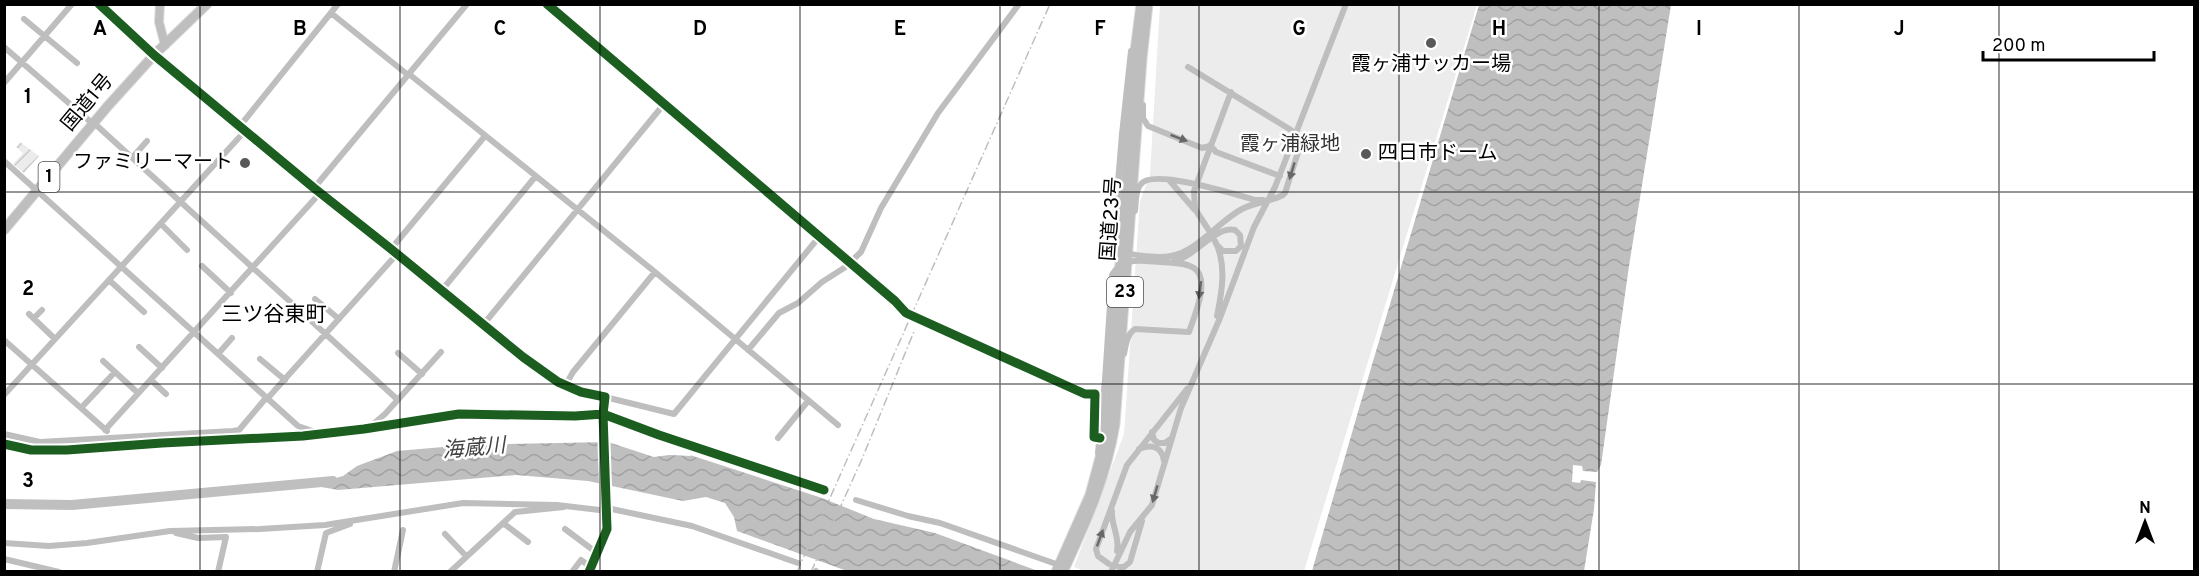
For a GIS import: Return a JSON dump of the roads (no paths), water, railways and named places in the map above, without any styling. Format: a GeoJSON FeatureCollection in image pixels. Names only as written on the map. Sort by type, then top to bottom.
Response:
{"type":"FeatureCollection","features":[{"type":"Feature","properties":{"kind":"highway","name":"国道1号"},"geometry":{"type":"LineString","coordinates":[[4,230],[154,55],[207,4]]}},
{"type":"Feature","properties":{"kind":"highway","name":"国道23号"},"geometry":{"type":"LineString","coordinates":[[1060,569],[1096,499],[1108,460],[1115,424],[1142,58],[1143,6]]}},
{"type":"Feature","properties":{"kind":"highway","name":"国道23号"},"geometry":{"type":"LineString","coordinates":[[1060,569],[1101,459],[1108,418],[1134,59],[1143,6]]}},
{"type":"Feature","properties":{"kind":"main road"},"geometry":{"type":"LineString","coordinates":[[160,4],[159,22],[165,45]]}},
{"type":"Feature","properties":{"kind":"street"},"geometry":{"type":"LineString","coordinates":[[4,83],[72,4]]}},
{"type":"Feature","properties":{"kind":"street"},"geometry":{"type":"LineString","coordinates":[[99,4],[154,55],[320,193],[523,357],[565,386],[674,414],[819,237]]}},
{"type":"Feature","properties":{"kind":"street"},"geometry":{"type":"LineString","coordinates":[[4,395],[180,202],[242,129],[338,4]]}},
{"type":"Feature","properties":{"kind":"street"},"geometry":{"type":"LineString","coordinates":[[314,188],[467,4]]}},
{"type":"Feature","properties":{"kind":"street"},"geometry":{"type":"LineString","coordinates":[[547,4],[911,316],[1089,394],[1095,394],[1094,437],[1100,438]]}},
{"type":"Feature","properties":{"kind":"street"},"geometry":{"type":"LineString","coordinates":[[747,350],[779,313],[798,303],[861,252],[881,208],[938,113],[1019,4]]}},
{"type":"Feature","properties":{"kind":"street"},"geometry":{"type":"LineString","coordinates":[[1112,507],[1112,520],[1119,542],[1111,572],[1130,532],[1152,505],[1172,437],[1194,379],[1254,227],[1270,200],[1280,176],[1346,4]]}},
{"type":"Feature","properties":{"kind":"street"},"geometry":{"type":"LineString","coordinates":[[1115,424],[1125,346],[1131,332],[1145,328],[1189,332],[1202,286],[1202,278],[1198,271],[1183,264],[1130,255],[1119,248],[1116,243],[1114,231],[1129,59],[1143,6]]}},
{"type":"Feature","properties":{"kind":"street"},"geometry":{"type":"LineString","coordinates":[[331,13],[577,209],[838,425]]}},
{"type":"Feature","properties":{"kind":"street"},"geometry":{"type":"LineString","coordinates":[[24,19],[77,63]]}},
{"type":"Feature","properties":{"kind":"street"},"geometry":{"type":"LineString","coordinates":[[4,47],[94,123],[398,400]]}},
{"type":"Feature","properties":{"kind":"street"},"geometry":{"type":"LineString","coordinates":[[1142,58],[1143,114],[1146,124],[1202,148],[1210,145]]}},
{"type":"Feature","properties":{"kind":"street"},"geometry":{"type":"LineString","coordinates":[[1161,260],[1183,253],[1239,211],[1286,193],[1300,146],[1295,133],[1188,67]]}},
{"type":"Feature","properties":{"kind":"street"},"geometry":{"type":"LineString","coordinates":[[1198,214],[1193,201],[1196,185],[1231,92]]}},
{"type":"Feature","properties":{"kind":"street"},"geometry":{"type":"LineString","coordinates":[[483,325],[664,104]]}},
{"type":"Feature","properties":{"kind":"street"},"geometry":{"type":"LineString","coordinates":[[391,249],[485,136]]}},
{"type":"Feature","properties":{"kind":"street"},"geometry":{"type":"LineString","coordinates":[[132,158],[147,141]]}},
{"type":"Feature","properties":{"kind":"street"},"geometry":{"type":"LineString","coordinates":[[1210,145],[1215,152],[1280,176]]}},
{"type":"Feature","properties":{"kind":"street"},"geometry":{"type":"LineString","coordinates":[[4,160],[298,426],[321,434]]}},
{"type":"Feature","properties":{"kind":"street"},"geometry":{"type":"LineString","coordinates":[[442,290],[536,177]]}},
{"type":"Feature","properties":{"kind":"street"},"geometry":{"type":"LineString","coordinates":[[1126,270],[1139,185],[1150,179],[1196,185],[1255,200],[1270,200]]}},
{"type":"Feature","properties":{"kind":"street"},"geometry":{"type":"LineString","coordinates":[[1168,180],[1208,229]]}},
{"type":"Feature","properties":{"kind":"street"},"geometry":{"type":"LineString","coordinates":[[105,430],[320,193]]}},
{"type":"Feature","properties":{"kind":"street"},"geometry":{"type":"LineString","coordinates":[[160,224],[187,250]]}},
{"type":"Feature","properties":{"kind":"street"},"geometry":{"type":"LineString","coordinates":[[1082,515],[1096,466],[1100,438],[1112,275],[1122,263],[1178,261],[1223,230],[1235,230],[1240,235],[1241,246],[1236,251],[1223,251],[1216,243],[1221,256],[1223,273],[1216,319],[1206,351]]}},
{"type":"Feature","properties":{"kind":"street"},"geometry":{"type":"LineString","coordinates":[[235,439],[239,430],[267,398],[398,254]]}},
{"type":"Feature","properties":{"kind":"street"},"geometry":{"type":"LineString","coordinates":[[202,266],[231,292]]}},
{"type":"Feature","properties":{"kind":"street"},"geometry":{"type":"LineString","coordinates":[[565,386],[573,372],[654,272]]}},
{"type":"Feature","properties":{"kind":"street"},"geometry":{"type":"LineString","coordinates":[[109,280],[144,312]]}},
{"type":"Feature","properties":{"kind":"street"},"geometry":{"type":"LineString","coordinates":[[315,299],[339,319]]}},
{"type":"Feature","properties":{"kind":"street"},"geometry":{"type":"LineString","coordinates":[[42,310],[31,316],[55,339]]}},
{"type":"Feature","properties":{"kind":"street"},"geometry":{"type":"LineString","coordinates":[[218,354],[232,338]]}},
{"type":"Feature","properties":{"kind":"street"},"geometry":{"type":"LineString","coordinates":[[4,340],[114,438]]}},
{"type":"Feature","properties":{"kind":"street"},"geometry":{"type":"LineString","coordinates":[[139,347],[162,368]]}},
{"type":"Feature","properties":{"kind":"street"},"geometry":{"type":"LineString","coordinates":[[368,428],[398,400],[441,352]]}},
{"type":"Feature","properties":{"kind":"street"},"geometry":{"type":"LineString","coordinates":[[398,353],[422,374]]}},
{"type":"Feature","properties":{"kind":"street"},"geometry":{"type":"LineString","coordinates":[[260,359],[285,380]]}},
{"type":"Feature","properties":{"kind":"street"},"geometry":{"type":"LineString","coordinates":[[103,361],[138,393]]}},
{"type":"Feature","properties":{"kind":"street"},"geometry":{"type":"LineString","coordinates":[[81,408],[114,372]]}},
{"type":"Feature","properties":{"kind":"street"},"geometry":{"type":"LineString","coordinates":[[1109,564],[1098,556],[1096,549],[1125,468],[1194,379]]}},
{"type":"Feature","properties":{"kind":"street"},"geometry":{"type":"LineString","coordinates":[[151,380],[166,394]]}},
{"type":"Feature","properties":{"kind":"street"},"geometry":{"type":"LineString","coordinates":[[572,572],[581,560],[590,569],[607,529],[603,415],[605,397]]}},
{"type":"Feature","properties":{"kind":"street"},"geometry":{"type":"LineString","coordinates":[[778,438],[808,401]]}},
{"type":"Feature","properties":{"kind":"street"},"geometry":{"type":"LineString","coordinates":[[4,444],[31,450],[67,450],[321,434],[459,414],[603,415],[824,490]]}},
{"type":"Feature","properties":{"kind":"street"},"geometry":{"type":"LineString","coordinates":[[4,434],[34,441],[239,430]]}},
{"type":"Feature","properties":{"kind":"street"},"geometry":{"type":"LineString","coordinates":[[1152,431],[1154,440],[1159,443],[1165,443],[1172,437]]}},
{"type":"Feature","properties":{"kind":"street"},"geometry":{"type":"LineString","coordinates":[[1138,449],[1155,447],[1162,453],[1164,464]]}},
{"type":"Feature","properties":{"kind":"street"},"geometry":{"type":"LineString","coordinates":[[856,500],[940,523],[1060,569]]}},
{"type":"Feature","properties":{"kind":"street"},"geometry":{"type":"LineString","coordinates":[[4,543],[49,546],[170,531],[260,529],[356,521],[463,503],[607,508],[648,515],[692,526],[798,563]]}},
{"type":"Feature","properties":{"kind":"street"},"geometry":{"type":"LineString","coordinates":[[450,571],[517,511],[570,506]]}},
{"type":"Feature","properties":{"kind":"street"},"geometry":{"type":"LineString","coordinates":[[1119,567],[1127,566],[1130,562],[1143,517]]}},
{"type":"Feature","properties":{"kind":"street"},"geometry":{"type":"LineString","coordinates":[[317,572],[326,533],[356,521]]}},
{"type":"Feature","properties":{"kind":"street"},"geometry":{"type":"LineString","coordinates":[[503,523],[528,542]]}},
{"type":"Feature","properties":{"kind":"street"},"geometry":{"type":"LineString","coordinates":[[394,572],[403,530]]}},
{"type":"Feature","properties":{"kind":"street"},"geometry":{"type":"LineString","coordinates":[[565,530],[597,553]]}},
{"type":"Feature","properties":{"kind":"street"},"geometry":{"type":"LineString","coordinates":[[170,531],[198,538],[226,537],[218,572]]}},
{"type":"Feature","properties":{"kind":"street"},"geometry":{"type":"LineString","coordinates":[[445,534],[466,556]]}},
{"type":"Feature","properties":{"kind":"street"},"geometry":{"type":"LineString","coordinates":[[4,559],[59,572]]}},
{"type":"Feature","properties":{"kind":"water"},"geometry":{"type":"Polygon","coordinates":[[[1479,5],[1671,5],[1629,266],[1601,465],[1597,472],[1583,471],[1582,466],[1573,465],[1572,482],[1580,483],[1581,480],[1596,482],[1584,571],[1312,571],[1360,405],[1479,5]]]}},
{"type":"Feature","properties":{"kind":"water"},"geometry":{"type":"Polygon","coordinates":[[[608,442],[654,457],[690,455],[822,498],[874,519],[935,533],[1038,571],[847,571],[737,531],[734,517],[725,503],[706,497],[683,501],[588,481],[516,475],[338,490],[311,485],[343,476],[357,466],[397,451],[466,445],[608,442]]]}},
{"type":"Feature","properties":{"kind":"waterway","name":"海蔵川"},"geometry":{"type":"LineString","coordinates":[[4,504],[72,505],[333,481]]}},
{"type":"Feature","properties":{"kind":"railway"},"geometry":{"type":"LineString","coordinates":[[797,572],[1050,4]]}},
{"type":"Feature","properties":{"kind":"railway"},"geometry":{"type":"LineString","coordinates":[[811,572],[862,459],[915,329]]}},
{"type":"Feature","properties":{"kind":"place","name":"霞ヶ浦サッカー場"},"geometry":{"type":"Point","coordinates":[1431,43]}},
{"type":"Feature","properties":{"kind":"place","name":"四日市ドーム"},"geometry":{"type":"Point","coordinates":[1366,154]}},
{"type":"Feature","properties":{"kind":"place","name":"ファミリーマート"},"geometry":{"type":"Point","coordinates":[245,163]}},
{"type":"Feature","properties":{"kind":"district","name":"三ツ谷東町"},"geometry":{"type":"Point","coordinates":[274,315]}},
{"type":"Feature","properties":{"kind":"park label","name":"霞ヶ浦緑地"},"geometry":{"type":"Point","coordinates":[1290,145]}}]}
